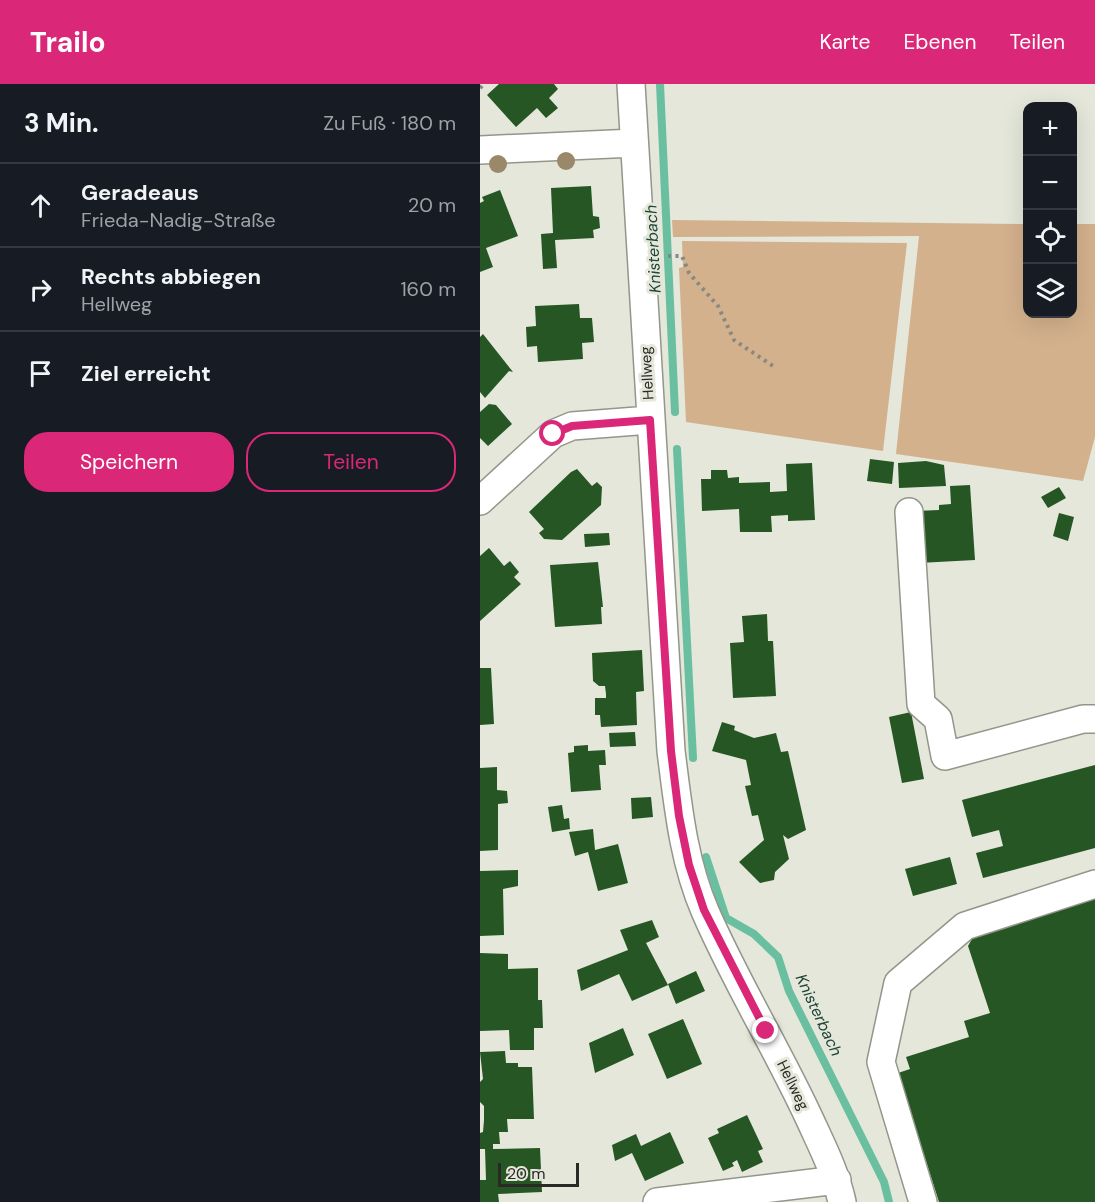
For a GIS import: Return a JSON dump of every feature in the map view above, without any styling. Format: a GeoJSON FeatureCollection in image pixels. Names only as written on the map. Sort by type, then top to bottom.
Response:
{"type":"FeatureCollection","features":[{"type":"Feature","properties":{"kind":"street","name":"Hellweg"},"geometry":{"type":"LineString","coordinates":[[631,84],[671,751],[689,865],[704,910],[801,1100],[840,1191]]}},
{"type":"Feature","properties":{"kind":"street"},"geometry":{"type":"LineString","coordinates":[[480,150],[634,143]]}},
{"type":"Feature","properties":{"kind":"street"},"geometry":{"type":"LineString","coordinates":[[480,501],[553,434],[572,426],[650,420]]}},
{"type":"Feature","properties":{"kind":"street"},"geometry":{"type":"LineString","coordinates":[[909,512],[921,704],[938,719],[945,756],[1083,718],[1095,719]]}},
{"type":"Feature","properties":{"kind":"street"},"geometry":{"type":"LineString","coordinates":[[923,1202],[881,1062],[898,982],[965,926],[1095,884]]}},
{"type":"Feature","properties":{"kind":"street"},"geometry":{"type":"LineString","coordinates":[[657,1202],[840,1191]]}},
{"type":"Feature","properties":{"kind":"path"},"geometry":{"type":"LineString","coordinates":[[480,88],[484,84]]}},
{"type":"Feature","properties":{"kind":"path"},"geometry":{"type":"LineString","coordinates":[[682,256],[689,273],[718,306],[734,340],[776,368]]}},
{"type":"Feature","properties":{"kind":"shaded area"},"geometry":{"type":"Polygon","coordinates":[[[672,220],[1023,224],[1023,318],[1077,318],[1077,224],[1095,224],[1095,437],[1083,481],[896,454],[919,236],[673,237],[672,220]]]}},
{"type":"Feature","properties":{"kind":"shaded area"},"geometry":{"type":"Polygon","coordinates":[[[682,241],[907,243],[883,451],[686,422],[679,268],[683,267],[682,241]]]}},
{"type":"Feature","properties":{"kind":"building"},"geometry":{"type":"Polygon","coordinates":[[[499,84],[554,84],[558,89],[549,98],[558,108],[546,118],[537,108],[516,127],[487,95],[499,84]]]}},
{"type":"Feature","properties":{"kind":"building"},"geometry":{"type":"Polygon","coordinates":[[[591,186],[593,216],[599,217],[600,228],[593,230],[594,238],[555,240],[557,268],[543,269],[541,234],[553,233],[551,188],[591,186]]]}},
{"type":"Feature","properties":{"kind":"building"},"geometry":{"type":"Polygon","coordinates":[[[500,190],[518,236],[486,248],[493,267],[480,272],[480,203],[484,201],[482,197],[500,190]]]}},
{"type":"Feature","properties":{"kind":"building"},"geometry":{"type":"Polygon","coordinates":[[[579,304],[580,318],[592,318],[594,342],[582,343],[583,359],[538,362],[537,346],[527,347],[526,327],[536,326],[535,306],[579,304]]]}},
{"type":"Feature","properties":{"kind":"building"},"geometry":{"type":"Polygon","coordinates":[[[483,334],[513,372],[509,371],[485,398],[480,392],[480,337],[483,334]]]}},
{"type":"Feature","properties":{"kind":"building"},"geometry":{"type":"Polygon","coordinates":[[[489,404],[496,405],[512,424],[488,446],[480,438],[480,412],[489,404]]]}},
{"type":"Feature","properties":{"kind":"building"},"geometry":{"type":"Polygon","coordinates":[[[870,459],[894,462],[892,484],[867,481],[870,459]]]}},
{"type":"Feature","properties":{"kind":"building"},"geometry":{"type":"Polygon","coordinates":[[[926,461],[944,465],[946,486],[899,488],[898,463],[926,461]]]}},
{"type":"Feature","properties":{"kind":"building"},"geometry":{"type":"Polygon","coordinates":[[[812,463],[815,520],[788,521],[788,515],[771,516],[772,532],[740,532],[739,509],[702,511],[701,479],[711,479],[711,470],[727,470],[728,478],[739,477],[739,483],[770,482],[770,492],[787,491],[786,464],[812,463]]]}},
{"type":"Feature","properties":{"kind":"building"},"geometry":{"type":"Polygon","coordinates":[[[577,469],[592,486],[597,482],[602,487],[601,505],[562,540],[544,539],[539,533],[544,529],[529,512],[577,469]]]}},
{"type":"Feature","properties":{"kind":"building"},"geometry":{"type":"Polygon","coordinates":[[[970,485],[975,560],[919,563],[915,511],[939,510],[939,505],[951,504],[950,486],[970,485]]]}},
{"type":"Feature","properties":{"kind":"building"},"geometry":{"type":"Polygon","coordinates":[[[1059,487],[1066,498],[1048,508],[1041,497],[1059,487]]]}},
{"type":"Feature","properties":{"kind":"building"},"geometry":{"type":"Polygon","coordinates":[[[1059,513],[1074,517],[1068,541],[1053,536],[1059,513]]]}},
{"type":"Feature","properties":{"kind":"building"},"geometry":{"type":"Polygon","coordinates":[[[609,533],[610,545],[585,547],[584,534],[609,533]]]}},
{"type":"Feature","properties":{"kind":"building"},"geometry":{"type":"Polygon","coordinates":[[[489,548],[504,566],[510,561],[519,572],[514,577],[521,584],[480,621],[480,556],[489,548]]]}},
{"type":"Feature","properties":{"kind":"building"},"geometry":{"type":"Polygon","coordinates":[[[598,562],[603,607],[601,607],[602,624],[555,627],[550,565],[598,562]]]}},
{"type":"Feature","properties":{"kind":"building"},"geometry":{"type":"Polygon","coordinates":[[[767,614],[768,641],[773,641],[776,696],[733,698],[730,643],[744,642],[742,616],[767,614]]]}},
{"type":"Feature","properties":{"kind":"building"},"geometry":{"type":"Polygon","coordinates":[[[642,650],[644,691],[636,692],[637,725],[601,727],[600,715],[595,715],[595,698],[606,698],[606,694],[605,686],[599,686],[593,681],[592,653],[642,650]]]}},
{"type":"Feature","properties":{"kind":"building"},"geometry":{"type":"Polygon","coordinates":[[[480,668],[491,668],[494,724],[480,725],[480,668]]]}},
{"type":"Feature","properties":{"kind":"building"},"geometry":{"type":"Polygon","coordinates":[[[911,712],[924,779],[902,783],[889,717],[911,712]]]}},
{"type":"Feature","properties":{"kind":"building"},"geometry":{"type":"Polygon","coordinates":[[[722,722],[735,726],[734,730],[754,738],[776,733],[781,752],[788,751],[806,830],[788,839],[783,835],[789,859],[775,872],[774,880],[760,883],[739,862],[764,840],[758,815],[752,816],[745,786],[751,785],[746,760],[712,751],[722,722]]]}},
{"type":"Feature","properties":{"kind":"building"},"geometry":{"type":"Polygon","coordinates":[[[635,732],[636,746],[610,747],[609,733],[635,732]]]}},
{"type":"Feature","properties":{"kind":"building"},"geometry":{"type":"Polygon","coordinates":[[[588,745],[588,751],[605,750],[606,765],[599,765],[601,790],[571,792],[568,753],[574,752],[574,746],[588,745]]]}},
{"type":"Feature","properties":{"kind":"building"},"geometry":{"type":"Polygon","coordinates":[[[1095,765],[1095,848],[983,878],[976,853],[1003,846],[999,830],[972,837],[962,800],[1095,765]]]}},
{"type":"Feature","properties":{"kind":"building"},"geometry":{"type":"Polygon","coordinates":[[[497,767],[497,790],[507,791],[508,803],[498,804],[498,850],[480,851],[480,768],[497,767]]]}},
{"type":"Feature","properties":{"kind":"building"},"geometry":{"type":"Polygon","coordinates":[[[651,797],[653,817],[632,819],[631,798],[651,797]]]}},
{"type":"Feature","properties":{"kind":"building"},"geometry":{"type":"Polygon","coordinates":[[[562,805],[564,819],[569,818],[570,829],[552,832],[548,807],[562,805]]]}},
{"type":"Feature","properties":{"kind":"building"},"geometry":{"type":"Polygon","coordinates":[[[593,829],[595,850],[618,844],[628,883],[598,891],[588,852],[575,856],[569,832],[593,829]]]}},
{"type":"Feature","properties":{"kind":"building"},"geometry":{"type":"Polygon","coordinates":[[[950,857],[957,884],[913,896],[905,869],[950,857]]]}},
{"type":"Feature","properties":{"kind":"building"},"geometry":{"type":"Polygon","coordinates":[[[518,870],[518,886],[503,889],[504,935],[480,936],[480,871],[518,870]]]}},
{"type":"Feature","properties":{"kind":"building"},"geometry":{"type":"Polygon","coordinates":[[[1095,892],[1095,1202],[939,1202],[898,1073],[910,1069],[906,1057],[969,1037],[964,1021],[990,1013],[968,946],[977,930],[1095,892]]]}},
{"type":"Feature","properties":{"kind":"building"},"geometry":{"type":"Polygon","coordinates":[[[652,920],[659,937],[646,943],[668,985],[632,1001],[619,974],[581,991],[577,970],[628,950],[620,930],[652,920]]]}},
{"type":"Feature","properties":{"kind":"building"},"geometry":{"type":"Polygon","coordinates":[[[480,953],[508,954],[508,969],[538,968],[538,1000],[542,1000],[543,1028],[534,1028],[534,1050],[510,1050],[509,1030],[480,1031],[480,953]]]}},
{"type":"Feature","properties":{"kind":"building"},"geometry":{"type":"Polygon","coordinates":[[[696,971],[705,991],[676,1004],[668,984],[696,971]]]}},
{"type":"Feature","properties":{"kind":"building"},"geometry":{"type":"Polygon","coordinates":[[[683,1019],[702,1064],[667,1079],[648,1034],[683,1019]]]}},
{"type":"Feature","properties":{"kind":"building"},"geometry":{"type":"Polygon","coordinates":[[[623,1028],[634,1055],[595,1073],[589,1043],[623,1028]]]}},
{"type":"Feature","properties":{"kind":"building"},"geometry":{"type":"Polygon","coordinates":[[[505,1051],[506,1063],[518,1063],[518,1067],[532,1067],[534,1119],[507,1119],[508,1132],[499,1132],[500,1144],[493,1144],[493,1149],[540,1148],[542,1192],[498,1194],[499,1202],[480,1202],[480,1180],[486,1180],[485,1149],[480,1149],[484,1106],[480,1102],[480,1082],[483,1079],[480,1052],[505,1051]]]}},
{"type":"Feature","properties":{"kind":"building"},"geometry":{"type":"Polygon","coordinates":[[[747,1115],[763,1149],[758,1151],[763,1162],[742,1172],[737,1160],[732,1163],[734,1166],[723,1171],[708,1138],[719,1133],[717,1129],[747,1115]]]}},
{"type":"Feature","properties":{"kind":"building"},"geometry":{"type":"Polygon","coordinates":[[[670,1132],[684,1163],[645,1181],[632,1153],[615,1161],[612,1145],[636,1134],[641,1146],[670,1132]]]}},
{"type":"Feature","properties":{"kind":"waterway","name":"Knisterbach"},"geometry":{"type":"LineString","coordinates":[[660,84],[675,412]]}},
{"type":"Feature","properties":{"kind":"waterway","name":"Knisterbach"},"geometry":{"type":"LineString","coordinates":[[677,449],[693,758]]}},
{"type":"Feature","properties":{"kind":"waterway","name":"Knisterbach"},"geometry":{"type":"LineString","coordinates":[[706,857],[726,918],[754,934],[778,957],[789,991],[884,1182],[889,1202]]}},
{"type":"Feature","properties":{"kind":"route"},"geometry":{"type":"LineString","coordinates":[[553,434],[572,426],[650,420],[671,751],[679,816],[689,865],[704,910],[766,1031]]}}]}
